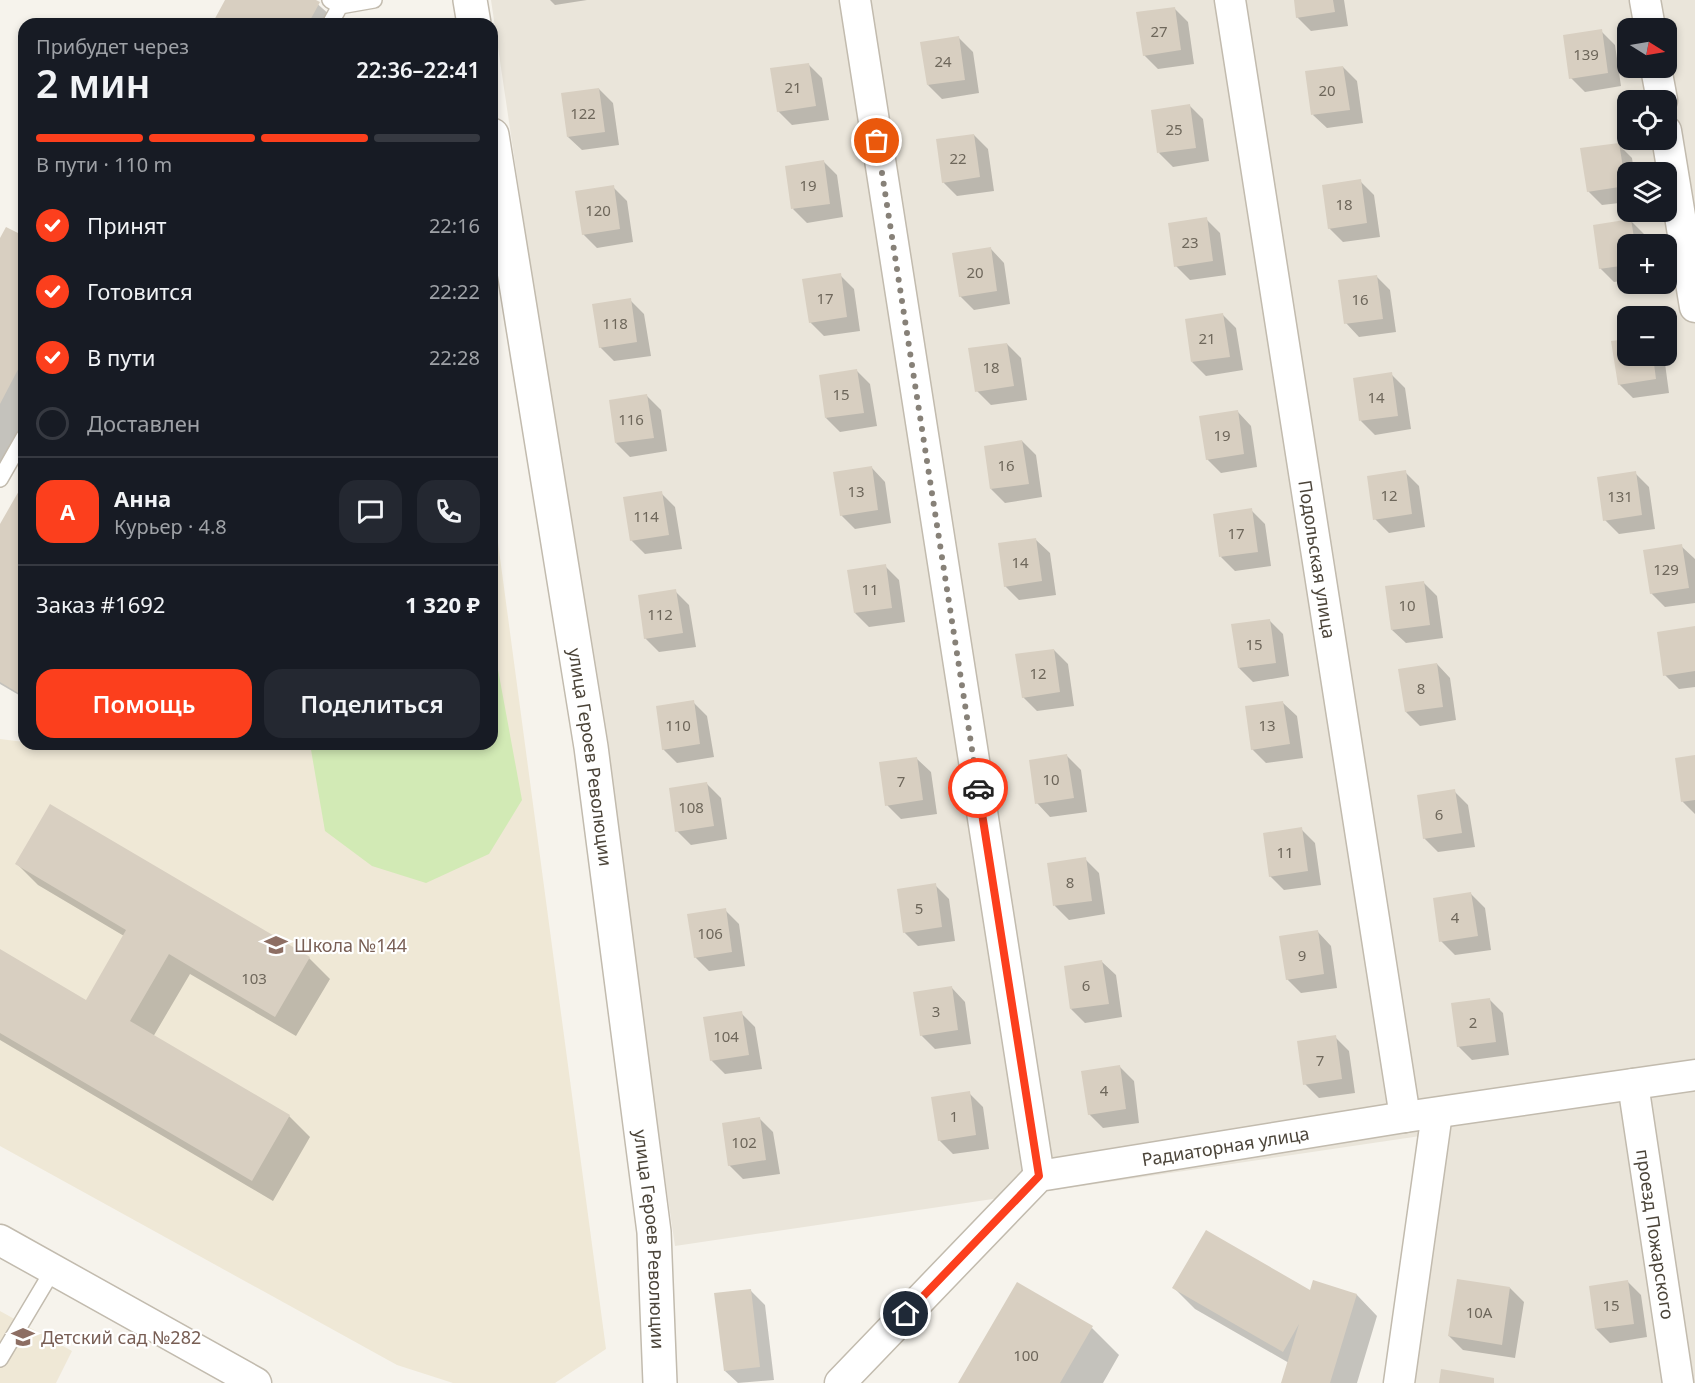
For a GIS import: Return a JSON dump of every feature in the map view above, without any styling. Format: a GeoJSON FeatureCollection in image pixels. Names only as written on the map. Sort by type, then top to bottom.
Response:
{"type":"FeatureCollection","features":[{"type":"Feature","properties":{"kind":"street"},"geometry":{"type":"LineString","coordinates":[[470,0],[473,18]]}},
{"type":"Feature","properties":{"kind":"street"},"geometry":{"type":"LineString","coordinates":[[840,1383],[1039,1176],[855,0]]}},
{"type":"Feature","properties":{"kind":"street","name":"Подольская улица"},"geometry":{"type":"LineString","coordinates":[[1230,0],[1405,1118]]}},
{"type":"Feature","properties":{"kind":"street"},"geometry":{"type":"LineString","coordinates":[[1645,0],[1648,18]]}},
{"type":"Feature","properties":{"kind":"street"},"geometry":{"type":"LineString","coordinates":[[1669,150],[1695,307]]}},
{"type":"Feature","properties":{"kind":"street","name":"улица Героев Революции"},"geometry":{"type":"LineString","coordinates":[[498,172],[591,747],[654,1232],[660,1383]]}},
{"type":"Feature","properties":{"kind":"street","name":"Радиаторная улица"},"geometry":{"type":"LineString","coordinates":[[1039,1176],[1695,1075]]}},
{"type":"Feature","properties":{"kind":"street","name":"проезд Пожарского"},"geometry":{"type":"LineString","coordinates":[[1633,1084],[1678,1383]]}},
{"type":"Feature","properties":{"kind":"street"},"geometry":{"type":"LineString","coordinates":[[1399,1383],[1437,1113]]}},
{"type":"Feature","properties":{"kind":"street"},"geometry":{"type":"LineString","coordinates":[[0,1240],[256,1383]]}},
{"type":"Feature","properties":{"kind":"lane"},"geometry":{"type":"LineString","coordinates":[[331,18],[335,3],[374,0]]}},
{"type":"Feature","properties":{"kind":"lane"},"geometry":{"type":"LineString","coordinates":[[0,479],[18,448]]}},
{"type":"Feature","properties":{"kind":"lane"},"geometry":{"type":"LineString","coordinates":[[0,1359],[53,1270]]}},
{"type":"Feature","properties":{"kind":"shaded area"},"geometry":{"type":"Polygon","coordinates":[[[491,0],[1695,0],[1695,1383],[1391,1383],[1427,1135],[675,1246],[498,47],[498,18],[494,18],[491,0]]]}},
{"type":"Feature","properties":{"kind":"shaded area","name":"Школа №144"},"geometry":{"type":"Polygon","coordinates":[[[498,543],[606,1349],[555,1383],[453,1383],[397,1365],[0,1146],[0,739],[18,741],[18,750],[498,750],[498,543]]]}},
{"type":"Feature","properties":{"kind":"shaded area","name":"Детский сад №282"},"geometry":{"type":"Polygon","coordinates":[[[0,1311],[72,1351],[56,1383],[0,1383],[0,1311]]]}},
{"type":"Feature","properties":{"kind":"green space"},"geometry":{"type":"Polygon","coordinates":[[[498,670],[522,800],[489,854],[426,883],[372,866],[325,831],[311,750],[498,750],[498,670]]]}},
{"type":"Feature","properties":{"kind":"building"},"geometry":{"type":"Polygon","coordinates":[[[225,0],[316,0],[320,2],[311,18],[215,18],[225,0]]]}},
{"type":"Feature","properties":{"kind":"building"},"geometry":{"type":"Polygon","coordinates":[[[1294,0],[1333,0],[1335,12],[1296,18],[1294,0]]]}},
{"type":"Feature","properties":{"kind":"building"},"geometry":{"type":"Polygon","coordinates":[[[1175,7],[1181,50],[1143,56],[1136,12],[1175,7]]]}},
{"type":"Feature","properties":{"kind":"building"},"geometry":{"type":"Polygon","coordinates":[[[1602,29],[1608,73],[1569,79],[1563,35],[1602,29]]]}},
{"type":"Feature","properties":{"kind":"building"},"geometry":{"type":"Polygon","coordinates":[[[959,36],[965,80],[927,85],[920,42],[959,36]]]}},
{"type":"Feature","properties":{"kind":"building"},"geometry":{"type":"Polygon","coordinates":[[[809,63],[816,106],[777,112],[770,68],[809,63]]]}},
{"type":"Feature","properties":{"kind":"building"},"geometry":{"type":"Polygon","coordinates":[[[1343,66],[1350,110],[1311,115],[1305,71],[1343,66]]]}},
{"type":"Feature","properties":{"kind":"building"},"geometry":{"type":"Polygon","coordinates":[[[599,88],[605,132],[567,137],[561,93],[599,88]]]}},
{"type":"Feature","properties":{"kind":"building"},"geometry":{"type":"Polygon","coordinates":[[[1190,104],[1196,148],[1157,153],[1151,110],[1190,104]]]}},
{"type":"Feature","properties":{"kind":"building"},"geometry":{"type":"Polygon","coordinates":[[[974,134],[980,177],[942,183],[936,139],[974,134]]]}},
{"type":"Feature","properties":{"kind":"building"},"geometry":{"type":"Polygon","coordinates":[[[1617,143],[1622,162],[1617,162],[1617,187],[1587,192],[1580,148],[1617,143]]]}},
{"type":"Feature","properties":{"kind":"building"},"geometry":{"type":"Polygon","coordinates":[[[824,160],[830,204],[791,209],[785,166],[824,160]]]}},
{"type":"Feature","properties":{"kind":"building"},"geometry":{"type":"Polygon","coordinates":[[[1361,179],[1367,223],[1328,229],[1322,185],[1361,179]]]}},
{"type":"Feature","properties":{"kind":"building"},"geometry":{"type":"Polygon","coordinates":[[[614,185],[620,229],[582,235],[575,191],[614,185]]]}},
{"type":"Feature","properties":{"kind":"building"},"geometry":{"type":"Polygon","coordinates":[[[1207,217],[1213,261],[1174,267],[1168,223],[1207,217]]]}},
{"type":"Feature","properties":{"kind":"building"},"geometry":{"type":"Polygon","coordinates":[[[1617,221],[1631,222],[1633,234],[1617,234],[1617,267],[1599,269],[1593,225],[1617,221]]]}},
{"type":"Feature","properties":{"kind":"building"},"geometry":{"type":"Polygon","coordinates":[[[6,227],[18,233],[18,370],[0,404],[0,238],[6,227]]]}},
{"type":"Feature","properties":{"kind":"building"},"geometry":{"type":"Polygon","coordinates":[[[991,247],[997,291],[959,297],[952,253],[991,247]]]}},
{"type":"Feature","properties":{"kind":"building"},"geometry":{"type":"Polygon","coordinates":[[[841,273],[847,317],[809,323],[802,279],[841,273]]]}},
{"type":"Feature","properties":{"kind":"building"},"geometry":{"type":"Polygon","coordinates":[[[1377,275],[1383,319],[1344,324],[1338,280],[1377,275]]]}},
{"type":"Feature","properties":{"kind":"building"},"geometry":{"type":"Polygon","coordinates":[[[631,298],[637,342],[599,348],[592,304],[631,298]]]}},
{"type":"Feature","properties":{"kind":"building"},"geometry":{"type":"Polygon","coordinates":[[[1223,313],[1230,357],[1191,362],[1185,319],[1223,313]]]}},
{"type":"Feature","properties":{"kind":"building"},"geometry":{"type":"Polygon","coordinates":[[[1617,340],[1617,366],[1654,366],[1656,379],[1618,385],[1611,341],[1617,340]]]}},
{"type":"Feature","properties":{"kind":"building"},"geometry":{"type":"Polygon","coordinates":[[[1007,343],[1014,386],[975,392],[968,348],[1007,343]]]}},
{"type":"Feature","properties":{"kind":"building"},"geometry":{"type":"Polygon","coordinates":[[[857,369],[864,413],[825,418],[819,375],[857,369]]]}},
{"type":"Feature","properties":{"kind":"building"},"geometry":{"type":"Polygon","coordinates":[[[1392,372],[1398,416],[1359,421],[1353,378],[1392,372]]]}},
{"type":"Feature","properties":{"kind":"building"},"geometry":{"type":"Polygon","coordinates":[[[647,394],[654,438],[615,443],[609,400],[647,394]]]}},
{"type":"Feature","properties":{"kind":"building"},"geometry":{"type":"Polygon","coordinates":[[[1238,410],[1244,454],[1206,460],[1199,416],[1238,410]]]}},
{"type":"Feature","properties":{"kind":"building"},"geometry":{"type":"Polygon","coordinates":[[[1022,440],[1029,484],[990,489],[984,446],[1022,440]]]}},
{"type":"Feature","properties":{"kind":"building"},"geometry":{"type":"Polygon","coordinates":[[[872,466],[878,510],[840,516],[833,472],[872,466]]]}},
{"type":"Feature","properties":{"kind":"building"},"geometry":{"type":"Polygon","coordinates":[[[1406,470],[1412,514],[1373,520],[1367,476],[1406,470]]]}},
{"type":"Feature","properties":{"kind":"building"},"geometry":{"type":"Polygon","coordinates":[[[1636,471],[1642,515],[1603,521],[1597,477],[1636,471]]]}},
{"type":"Feature","properties":{"kind":"building"},"geometry":{"type":"Polygon","coordinates":[[[662,491],[669,535],[630,541],[623,497],[662,491]]]}},
{"type":"Feature","properties":{"kind":"building"},"geometry":{"type":"Polygon","coordinates":[[[18,492],[18,693],[0,682],[0,524],[18,492]]]}},
{"type":"Feature","properties":{"kind":"building"},"geometry":{"type":"Polygon","coordinates":[[[1252,508],[1258,552],[1219,557],[1213,514],[1252,508]]]}},
{"type":"Feature","properties":{"kind":"building"},"geometry":{"type":"Polygon","coordinates":[[[1036,538],[1042,581],[1004,587],[998,543],[1036,538]]]}},
{"type":"Feature","properties":{"kind":"building"},"geometry":{"type":"Polygon","coordinates":[[[1682,544],[1689,588],[1650,594],[1643,550],[1682,544]]]}},
{"type":"Feature","properties":{"kind":"building"},"geometry":{"type":"Polygon","coordinates":[[[886,564],[892,608],[854,613],[847,570],[886,564]]]}},
{"type":"Feature","properties":{"kind":"building"},"geometry":{"type":"Polygon","coordinates":[[[1424,581],[1430,625],[1391,630],[1385,586],[1424,581]]]}},
{"type":"Feature","properties":{"kind":"building"},"geometry":{"type":"Polygon","coordinates":[[[676,589],[683,633],[644,639],[638,595],[676,589]]]}},
{"type":"Feature","properties":{"kind":"building"},"geometry":{"type":"Polygon","coordinates":[[[1270,619],[1276,663],[1238,668],[1231,624],[1270,619]]]}},
{"type":"Feature","properties":{"kind":"building"},"geometry":{"type":"Polygon","coordinates":[[[1695,626],[1695,671],[1663,676],[1657,632],[1695,626]]]}},
{"type":"Feature","properties":{"kind":"building"},"geometry":{"type":"Polygon","coordinates":[[[1054,649],[1060,692],[1022,698],[1015,654],[1054,649]]]}},
{"type":"Feature","properties":{"kind":"building"},"geometry":{"type":"Polygon","coordinates":[[[1437,663],[1443,707],[1405,712],[1398,669],[1437,663]]]}},
{"type":"Feature","properties":{"kind":"building"},"geometry":{"type":"Polygon","coordinates":[[[694,700],[700,744],[662,750],[656,706],[694,700]]]}},
{"type":"Feature","properties":{"kind":"building"},"geometry":{"type":"Polygon","coordinates":[[[1283,701],[1290,744],[1251,750],[1245,706],[1283,701]]]}},
{"type":"Feature","properties":{"kind":"building"},"geometry":{"type":"Polygon","coordinates":[[[1067,754],[1074,798],[1035,804],[1029,760],[1067,754]]]}},
{"type":"Feature","properties":{"kind":"building"},"geometry":{"type":"Polygon","coordinates":[[[1695,755],[1695,800],[1681,802],[1675,758],[1695,755]]]}},
{"type":"Feature","properties":{"kind":"building"},"geometry":{"type":"Polygon","coordinates":[[[917,757],[923,800],[885,806],[879,762],[917,757]]]}},
{"type":"Feature","properties":{"kind":"building"},"geometry":{"type":"Polygon","coordinates":[[[707,782],[714,826],[675,832],[669,788],[707,782]]]}},
{"type":"Feature","properties":{"kind":"building"},"geometry":{"type":"Polygon","coordinates":[[[1455,789],[1462,833],[1423,839],[1417,795],[1455,789]]]}},
{"type":"Feature","properties":{"kind":"building"},"geometry":{"type":"Polygon","coordinates":[[[50,804],[310,957],[275,1017],[169,954],[130,1021],[290,1115],[252,1181],[0,1033],[0,949],[86,1000],[126,930],[15,864],[50,804]]]}},
{"type":"Feature","properties":{"kind":"building"},"geometry":{"type":"Polygon","coordinates":[[[1302,827],[1308,871],[1269,877],[1263,833],[1302,827]]]}},
{"type":"Feature","properties":{"kind":"building"},"geometry":{"type":"Polygon","coordinates":[[[1086,857],[1092,901],[1053,906],[1047,863],[1086,857]]]}},
{"type":"Feature","properties":{"kind":"building"},"geometry":{"type":"Polygon","coordinates":[[[936,883],[942,927],[903,933],[897,889],[936,883]]]}},
{"type":"Feature","properties":{"kind":"building"},"geometry":{"type":"Polygon","coordinates":[[[1471,892],[1478,936],[1439,942],[1433,898],[1471,892]]]}},
{"type":"Feature","properties":{"kind":"building"},"geometry":{"type":"Polygon","coordinates":[[[726,908],[732,952],[694,958],[687,914],[726,908]]]}},
{"type":"Feature","properties":{"kind":"building"},"geometry":{"type":"Polygon","coordinates":[[[1318,930],[1324,974],[1286,980],[1279,936],[1318,930]]]}},
{"type":"Feature","properties":{"kind":"building"},"geometry":{"type":"Polygon","coordinates":[[[1102,960],[1109,1004],[1070,1009],[1064,966],[1102,960]]]}},
{"type":"Feature","properties":{"kind":"building"},"geometry":{"type":"Polygon","coordinates":[[[952,986],[958,1030],[920,1036],[913,992],[952,986]]]}},
{"type":"Feature","properties":{"kind":"building"},"geometry":{"type":"Polygon","coordinates":[[[1490,998],[1496,1042],[1457,1047],[1451,1003],[1490,998]]]}},
{"type":"Feature","properties":{"kind":"building"},"geometry":{"type":"Polygon","coordinates":[[[742,1011],[749,1055],[710,1061],[703,1017],[742,1011]]]}},
{"type":"Feature","properties":{"kind":"building"},"geometry":{"type":"Polygon","coordinates":[[[1336,1035],[1342,1079],[1303,1085],[1297,1041],[1336,1035]]]}},
{"type":"Feature","properties":{"kind":"building"},"geometry":{"type":"Polygon","coordinates":[[[1120,1065],[1126,1109],[1088,1115],[1081,1071],[1120,1065]]]}},
{"type":"Feature","properties":{"kind":"building"},"geometry":{"type":"Polygon","coordinates":[[[970,1091],[976,1135],[938,1141],[931,1097],[970,1091]]]}},
{"type":"Feature","properties":{"kind":"building"},"geometry":{"type":"Polygon","coordinates":[[[760,1117],[766,1160],[728,1166],[722,1123],[760,1117]]]}},
{"type":"Feature","properties":{"kind":"building"},"geometry":{"type":"Polygon","coordinates":[[[1206,1230],[1310,1290],[1313,1280],[1357,1294],[1330,1383],[1281,1383],[1299,1324],[1283,1352],[1172,1288],[1206,1230]]]}},
{"type":"Feature","properties":{"kind":"building"},"geometry":{"type":"Polygon","coordinates":[[[1457,1279],[1510,1287],[1502,1345],[1448,1336],[1457,1279]]]}},
{"type":"Feature","properties":{"kind":"building"},"geometry":{"type":"Polygon","coordinates":[[[1628,1280],[1634,1324],[1595,1329],[1589,1286],[1628,1280]]]}},
{"type":"Feature","properties":{"kind":"building"},"geometry":{"type":"Polygon","coordinates":[[[1017,1282],[1093,1326],[1060,1383],[958,1383],[1017,1282]]]}},
{"type":"Feature","properties":{"kind":"building"},"geometry":{"type":"Polygon","coordinates":[[[751,1289],[760,1367],[724,1371],[714,1293],[751,1289]]]}},
{"type":"Feature","properties":{"kind":"building"},"geometry":{"type":"Polygon","coordinates":[[[1441,1369],[1494,1378],[1494,1383],[1439,1383],[1441,1369]]]}},
{"type":"Feature","properties":{"kind":"way so far"},"geometry":{"type":"LineString","coordinates":[[877,141],[978,788]]}},
{"type":"Feature","properties":{"kind":"place","name":"Школа №144"},"geometry":{"type":"Point","coordinates":[276,945]}},
{"type":"Feature","properties":{"kind":"place","name":"Детский сад №282"},"geometry":{"type":"Point","coordinates":[23,1337]}},
{"type":"Feature","properties":{"kind":"route"},"geometry":{"type":"LineString","coordinates":[[906,1314],[1039,1176],[978,788]]}}]}
